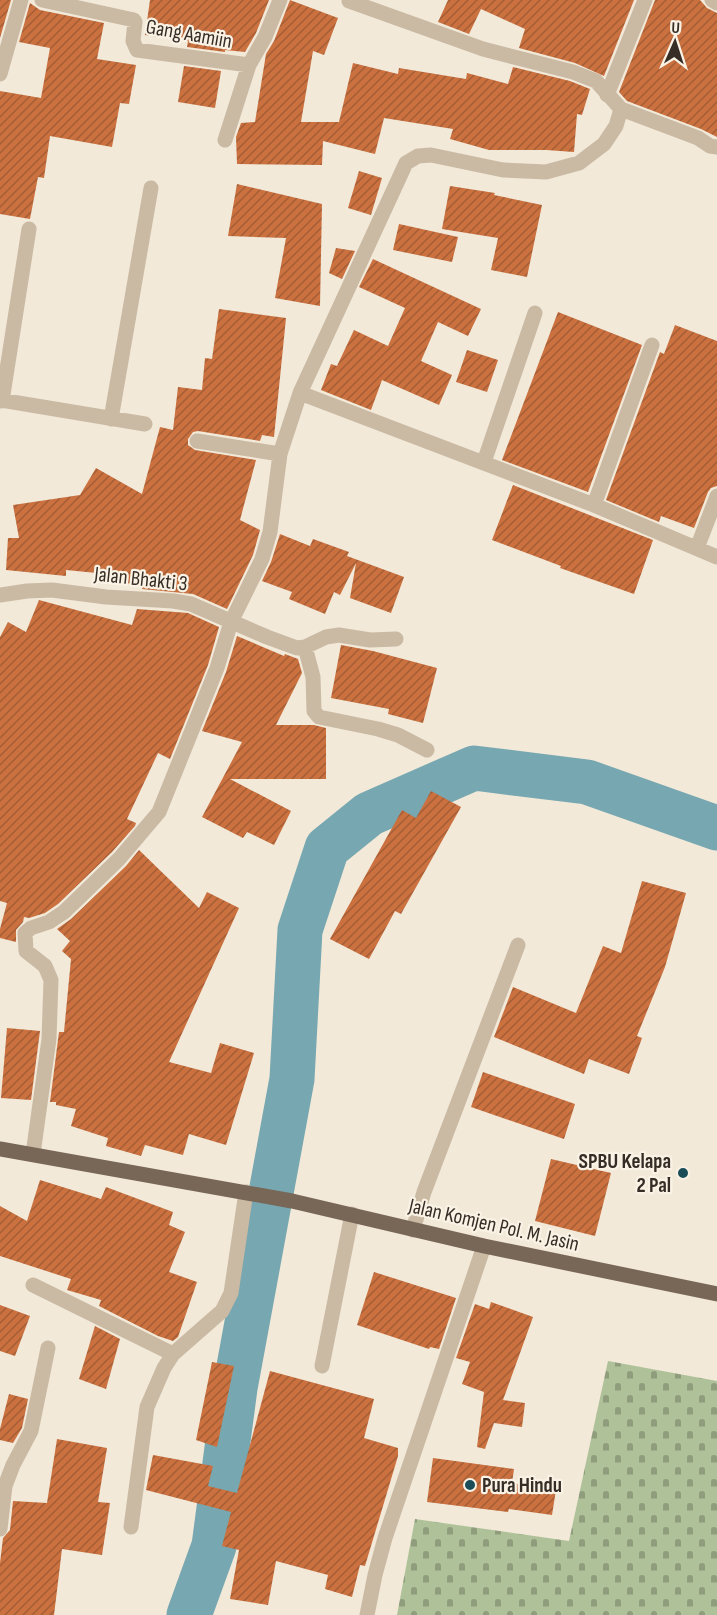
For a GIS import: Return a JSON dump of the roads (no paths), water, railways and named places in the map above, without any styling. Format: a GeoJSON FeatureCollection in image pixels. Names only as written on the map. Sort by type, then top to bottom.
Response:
{"type":"FeatureCollection","features":[{"type":"Feature","properties":{"kind":"main road","name":"Jalan Komjen Pol. M. Jasin"},"geometry":{"type":"LineString","coordinates":[[0,1149],[292,1200],[484,1246],[717,1294]]}},
{"type":"Feature","properties":{"kind":"street"},"geometry":{"type":"LineString","coordinates":[[1,68],[21,0]]}},
{"type":"Feature","properties":{"kind":"street","name":"Gang Aamiin"},"geometry":{"type":"LineString","coordinates":[[42,0],[134,20],[133,44],[137,50],[249,65]]}},
{"type":"Feature","properties":{"kind":"street"},"geometry":{"type":"LineString","coordinates":[[225,140],[249,65],[265,37],[280,0]]}},
{"type":"Feature","properties":{"kind":"street"},"geometry":{"type":"LineString","coordinates":[[606,94],[645,0]]}},
{"type":"Feature","properties":{"kind":"street"},"geometry":{"type":"LineString","coordinates":[[712,0],[717,3]]}},
{"type":"Feature","properties":{"kind":"street"},"geometry":{"type":"LineString","coordinates":[[350,1],[483,50],[573,72],[596,81],[621,109],[717,147]]}},
{"type":"Feature","properties":{"kind":"street"},"geometry":{"type":"LineString","coordinates":[[33,1154],[49,1039],[51,980],[45,966],[26,951],[25,933],[64,912],[119,859],[159,812],[218,668],[231,622],[262,559],[270,532],[280,454],[300,393],[406,163],[418,156],[431,155],[503,170],[546,172],[579,163],[603,144],[616,126],[621,109]]}},
{"type":"Feature","properties":{"kind":"street"},"geometry":{"type":"LineString","coordinates":[[111,419],[151,188]]}},
{"type":"Feature","properties":{"kind":"street"},"geometry":{"type":"LineString","coordinates":[[29,229],[1,400],[145,424]]}},
{"type":"Feature","properties":{"kind":"street"},"geometry":{"type":"LineString","coordinates":[[484,462],[536,313]]}},
{"type":"Feature","properties":{"kind":"street"},"geometry":{"type":"LineString","coordinates":[[594,505],[652,345]]}},
{"type":"Feature","properties":{"kind":"street"},"geometry":{"type":"LineString","coordinates":[[300,393],[594,505],[717,557]]}},
{"type":"Feature","properties":{"kind":"street"},"geometry":{"type":"LineString","coordinates":[[197,441],[280,454]]}},
{"type":"Feature","properties":{"kind":"street"},"geometry":{"type":"LineString","coordinates":[[698,548],[717,496]]}},
{"type":"Feature","properties":{"kind":"street","name":"Jalan Bhakti 3"},"geometry":{"type":"LineString","coordinates":[[0,595],[52,590],[191,604],[286,645],[305,647]]}},
{"type":"Feature","properties":{"kind":"street"},"geometry":{"type":"LineString","coordinates":[[396,639],[370,640],[339,635],[326,637],[305,647],[313,677],[314,711],[319,717],[398,735],[427,750]]}},
{"type":"Feature","properties":{"kind":"street"},"geometry":{"type":"LineString","coordinates":[[413,1230],[424,1192],[518,945]]}},
{"type":"Feature","properties":{"kind":"street"},"geometry":{"type":"LineString","coordinates":[[131,1527],[147,1407],[164,1368],[173,1354],[222,1311],[231,1293],[246,1192]]}},
{"type":"Feature","properties":{"kind":"street"},"geometry":{"type":"LineString","coordinates":[[322,1366],[352,1214]]}},
{"type":"Feature","properties":{"kind":"street"},"geometry":{"type":"LineString","coordinates":[[367,1615],[385,1538],[484,1246]]}},
{"type":"Feature","properties":{"kind":"street"},"geometry":{"type":"LineString","coordinates":[[33,1285],[173,1354]]}},
{"type":"Feature","properties":{"kind":"street"},"geometry":{"type":"LineString","coordinates":[[0,1529],[5,1486],[31,1431],[48,1348]]}},
{"type":"Feature","properties":{"kind":"waterway"},"geometry":{"type":"LineString","coordinates":[[189,1615],[214,1546],[235,1388],[292,1079],[300,930],[327,848],[369,814],[474,768],[587,782],[717,828]]}},
{"type":"Feature","properties":{"kind":"place","name":"SPBU Kelapa 2 Pal"},"geometry":{"type":"Point","coordinates":[683,1173]}},
{"type":"Feature","properties":{"kind":"place","name":"Pura Hindu"},"geometry":{"type":"Point","coordinates":[470,1485]}}]}
